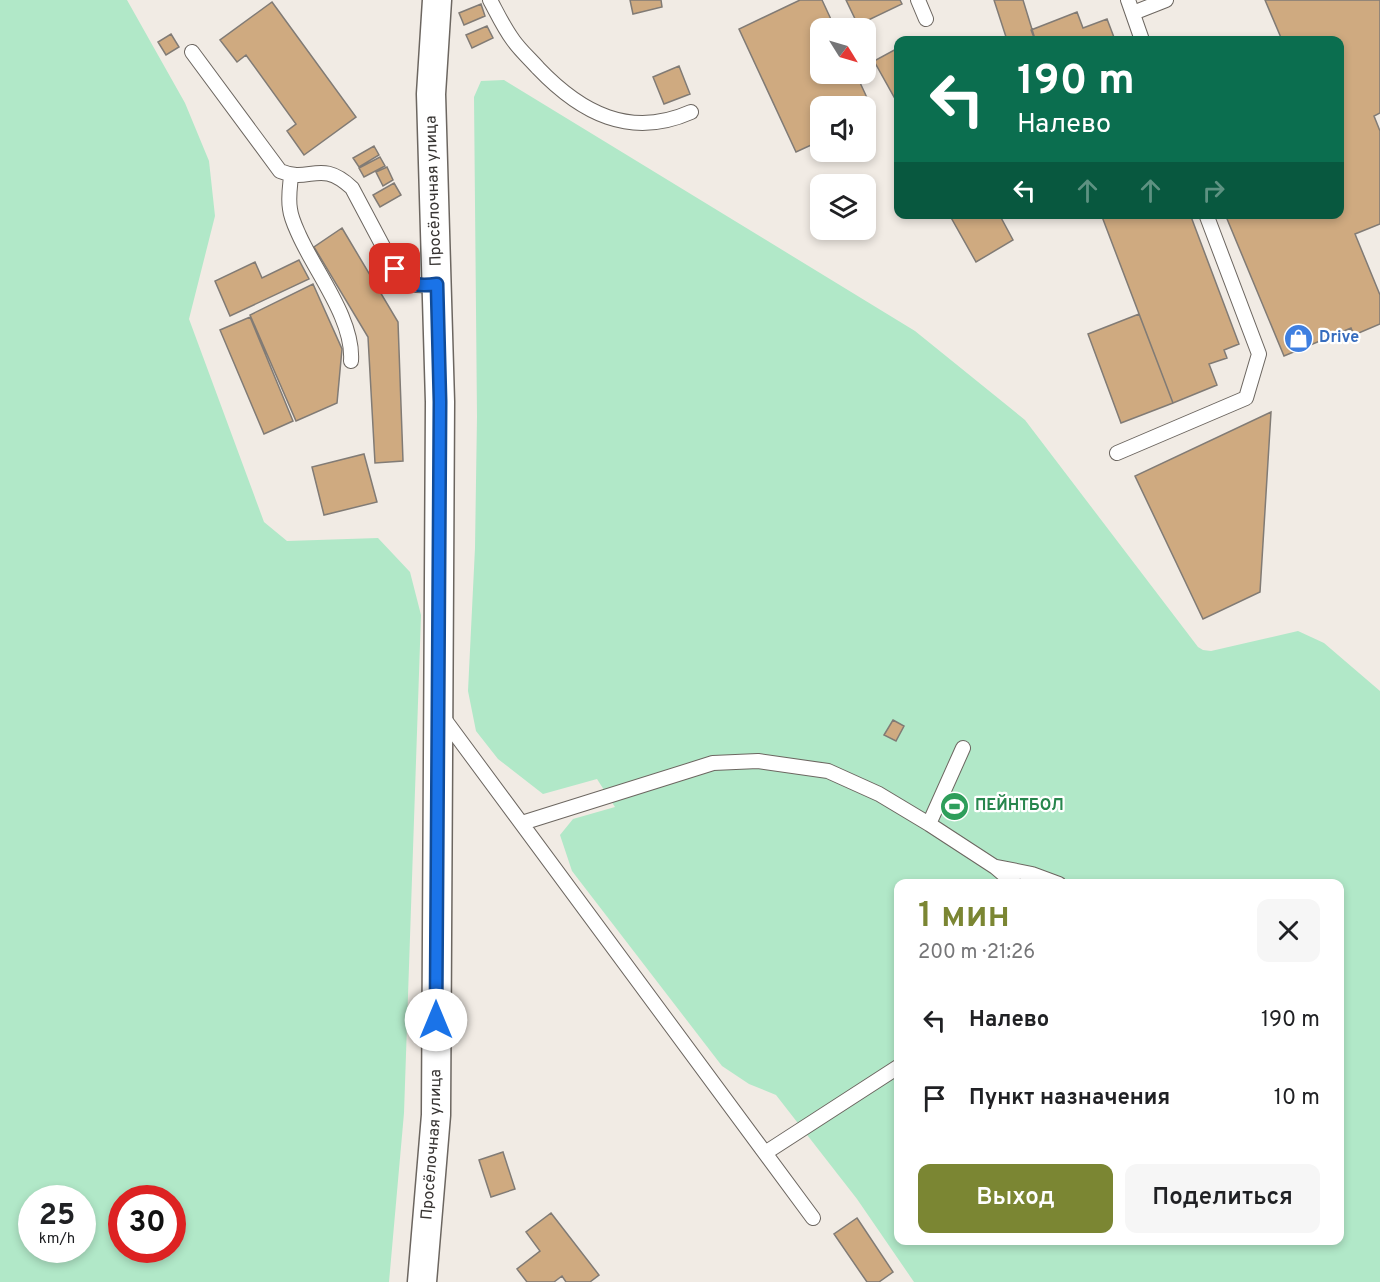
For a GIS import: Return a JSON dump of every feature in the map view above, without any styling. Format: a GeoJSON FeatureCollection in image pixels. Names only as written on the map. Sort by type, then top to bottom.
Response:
{"type":"FeatureCollection","features":[{"type":"Feature","properties":{"kind":"street","name":"Просёлочная улица"},"geometry":{"type":"LineString","coordinates":[[422,1282],[436,1115],[440,402],[431,94],[437,0]]}},
{"type":"Feature","properties":{"kind":"lane"},"geometry":{"type":"LineString","coordinates":[[490,0],[513,40],[554,85],[580,105],[605,117],[638,124],[674,120],[691,112]]}},
{"type":"Feature","properties":{"kind":"lane"},"geometry":{"type":"LineString","coordinates":[[918,0],[927,19]]}},
{"type":"Feature","properties":{"kind":"lane"},"geometry":{"type":"LineString","coordinates":[[1141,36],[1130,7],[1166,0]]}},
{"type":"Feature","properties":{"kind":"lane"},"geometry":{"type":"LineString","coordinates":[[192,52],[280,171],[291,176],[322,172],[333,174],[346,182],[352,188],[403,280],[420,286],[437,284]]}},
{"type":"Feature","properties":{"kind":"lane"},"geometry":{"type":"LineString","coordinates":[[291,176],[289,207],[292,217],[308,255],[348,328],[352,346],[351,361]]}},
{"type":"Feature","properties":{"kind":"lane"},"geometry":{"type":"LineString","coordinates":[[1117,453],[1246,398],[1259,354],[1208,219]]}},
{"type":"Feature","properties":{"kind":"lane"},"geometry":{"type":"LineString","coordinates":[[439,711],[813,1218]]}},
{"type":"Feature","properties":{"kind":"lane"},"geometry":{"type":"LineString","coordinates":[[929,824],[963,748]]}},
{"type":"Feature","properties":{"kind":"lane"},"geometry":{"type":"LineString","coordinates":[[522,823],[712,763],[758,761],[828,771],[879,794],[995,867],[1009,879]]}},
{"type":"Feature","properties":{"kind":"lane"},"geometry":{"type":"LineString","coordinates":[[995,867],[1046,879]]}},
{"type":"Feature","properties":{"kind":"lane"},"geometry":{"type":"LineString","coordinates":[[765,1153],[894,1070]]}},
{"type":"Feature","properties":{"kind":"green space"},"geometry":{"type":"Polygon","coordinates":[[[0,0],[127,0],[185,103],[209,161],[215,216],[189,319],[264,522],[287,541],[378,538],[410,572],[421,615],[404,1113],[389,1282],[0,1282],[0,0]]]}},
{"type":"Feature","properties":{"kind":"green space","name":"ПЕЙНТБОЛ"},"geometry":{"type":"Polygon","coordinates":[[[504,80],[915,331],[1025,420],[1198,647],[1211,651],[1298,631],[1324,643],[1380,691],[1380,1282],[914,1282],[857,1199],[776,1095],[749,1084],[722,1066],[572,871],[560,835],[573,819],[615,807],[597,779],[543,794],[498,759],[476,731],[468,691],[475,548],[477,416],[474,97],[481,81],[504,80]]]}},
{"type":"Feature","properties":{"kind":"building"},"geometry":{"type":"Polygon","coordinates":[[[630,0],[661,0],[662,7],[633,14],[630,0]]]}},
{"type":"Feature","properties":{"kind":"building"},"geometry":{"type":"Polygon","coordinates":[[[800,0],[822,0],[830,18],[810,18],[810,84],[861,84],[866,96],[810,96],[810,146],[796,152],[739,29],[800,0]]]}},
{"type":"Feature","properties":{"kind":"building"},"geometry":{"type":"Polygon","coordinates":[[[846,0],[900,0],[902,4],[873,18],[855,18],[846,0]]]}},
{"type":"Feature","properties":{"kind":"building"},"geometry":{"type":"Polygon","coordinates":[[[994,0],[1023,0],[1034,36],[1006,36],[994,0]]]}},
{"type":"Feature","properties":{"kind":"building"},"geometry":{"type":"Polygon","coordinates":[[[1265,0],[1380,0],[1380,113],[1374,116],[1380,131],[1380,224],[1355,234],[1380,295],[1380,324],[1354,335],[1351,328],[1284,356],[1227,219],[1344,219],[1344,36],[1280,36],[1265,0]]]}},
{"type":"Feature","properties":{"kind":"building"},"geometry":{"type":"Polygon","coordinates":[[[272,2],[356,117],[304,155],[287,131],[296,124],[246,55],[237,62],[220,40],[272,2]]]}},
{"type":"Feature","properties":{"kind":"building"},"geometry":{"type":"Polygon","coordinates":[[[481,4],[485,16],[464,25],[459,13],[481,4]]]}},
{"type":"Feature","properties":{"kind":"building"},"geometry":{"type":"Polygon","coordinates":[[[1077,12],[1083,28],[1107,19],[1113,36],[1033,36],[1031,30],[1077,12]]]}},
{"type":"Feature","properties":{"kind":"building"},"geometry":{"type":"Polygon","coordinates":[[[487,26],[493,38],[472,48],[466,35],[487,26]]]}},
{"type":"Feature","properties":{"kind":"building"},"geometry":{"type":"Polygon","coordinates":[[[171,34],[179,47],[166,55],[158,42],[171,34]]]}},
{"type":"Feature","properties":{"kind":"building"},"geometry":{"type":"Polygon","coordinates":[[[894,50],[894,97],[876,65],[876,60],[894,50]]]}},
{"type":"Feature","properties":{"kind":"building"},"geometry":{"type":"Polygon","coordinates":[[[679,66],[690,94],[664,104],[653,77],[679,66]]]}},
{"type":"Feature","properties":{"kind":"building"},"geometry":{"type":"Polygon","coordinates":[[[374,146],[379,155],[359,167],[353,158],[374,146]]]}},
{"type":"Feature","properties":{"kind":"building"},"geometry":{"type":"Polygon","coordinates":[[[380,157],[385,166],[364,177],[359,168],[380,157]]]}},
{"type":"Feature","properties":{"kind":"building"},"geometry":{"type":"Polygon","coordinates":[[[387,167],[393,180],[383,186],[376,172],[387,167]]]}},
{"type":"Feature","properties":{"kind":"building"},"geometry":{"type":"Polygon","coordinates":[[[394,183],[401,195],[380,207],[373,195],[394,183]]]}},
{"type":"Feature","properties":{"kind":"building"},"geometry":{"type":"Polygon","coordinates":[[[952,219],[1002,219],[1013,240],[976,262],[952,219]]]}},
{"type":"Feature","properties":{"kind":"building"},"geometry":{"type":"Polygon","coordinates":[[[1103,219],[1192,219],[1239,344],[1224,350],[1227,358],[1209,364],[1217,385],[1173,403],[1103,219]]]}},
{"type":"Feature","properties":{"kind":"building"},"geometry":{"type":"Polygon","coordinates":[[[342,228],[398,322],[403,461],[375,463],[368,337],[314,247],[342,228]]]}},
{"type":"Feature","properties":{"kind":"building"},"geometry":{"type":"Polygon","coordinates":[[[299,260],[309,279],[230,316],[215,281],[255,262],[262,278],[299,260]]]}},
{"type":"Feature","properties":{"kind":"building"},"geometry":{"type":"Polygon","coordinates":[[[313,284],[342,349],[337,403],[296,421],[250,315],[313,284]]]}},
{"type":"Feature","properties":{"kind":"building"},"geometry":{"type":"Polygon","coordinates":[[[1139,314],[1173,403],[1121,423],[1088,334],[1139,314]]]}},
{"type":"Feature","properties":{"kind":"building"},"geometry":{"type":"Polygon","coordinates":[[[250,317],[293,421],[264,434],[220,330],[250,317]]]}},
{"type":"Feature","properties":{"kind":"building"},"geometry":{"type":"Polygon","coordinates":[[[1271,412],[1260,592],[1203,619],[1135,476],[1271,412]]]}},
{"type":"Feature","properties":{"kind":"building"},"geometry":{"type":"Polygon","coordinates":[[[364,454],[377,502],[324,515],[312,467],[364,454]]]}},
{"type":"Feature","properties":{"kind":"building"},"geometry":{"type":"Polygon","coordinates":[[[893,720],[904,726],[896,741],[884,735],[893,720]]]}},
{"type":"Feature","properties":{"kind":"building"},"geometry":{"type":"Polygon","coordinates":[[[503,1152],[515,1189],[491,1197],[479,1160],[503,1152]]]}},
{"type":"Feature","properties":{"kind":"building"},"geometry":{"type":"Polygon","coordinates":[[[551,1213],[599,1275],[590,1282],[566,1282],[562,1276],[554,1282],[527,1282],[517,1269],[540,1251],[526,1232],[551,1213]]]}},
{"type":"Feature","properties":{"kind":"building"},"geometry":{"type":"Polygon","coordinates":[[[857,1218],[893,1272],[879,1282],[867,1282],[834,1234],[857,1218]]]}},
{"type":"Feature","properties":{"kind":"place","name":"Drive"},"geometry":{"type":"Point","coordinates":[1298,338]}},
{"type":"Feature","properties":{"kind":"place","name":"ПЕЙНТБОЛ"},"geometry":{"type":"Point","coordinates":[954,806]}},
{"type":"Feature","properties":{"kind":"route"},"geometry":{"type":"LineString","coordinates":[[395,269],[403,280],[412,284],[420,286],[437,284],[440,402],[436,1020]]}}]}
